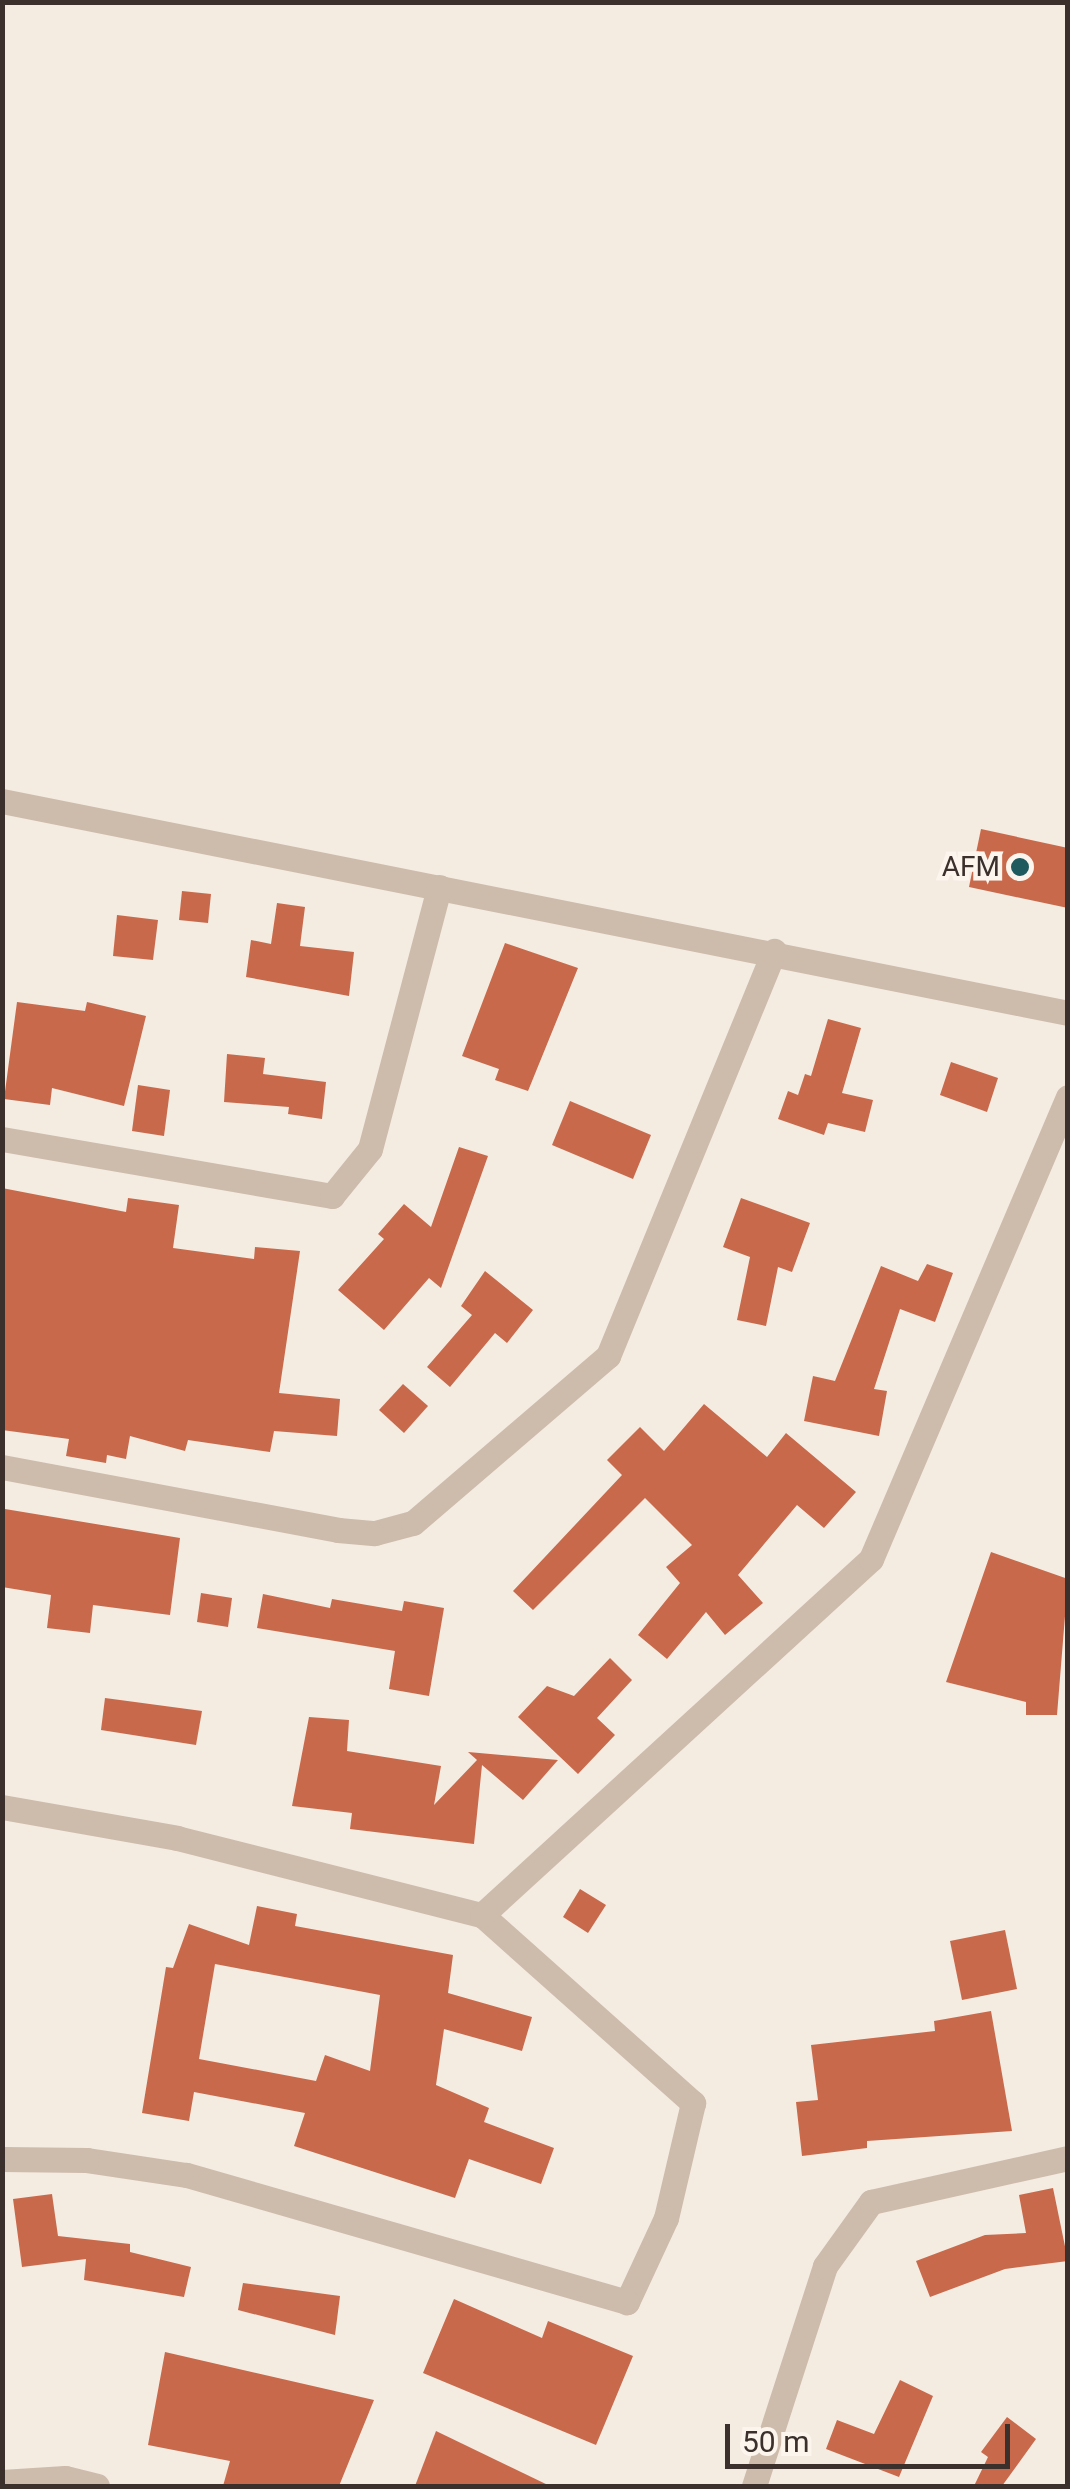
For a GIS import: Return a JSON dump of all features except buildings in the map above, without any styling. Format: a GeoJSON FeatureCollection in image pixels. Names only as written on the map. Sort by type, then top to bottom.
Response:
{"type":"FeatureCollection","features":[{"type":"Feature","properties":{"kind":"street"},"geometry":{"type":"LineString","coordinates":[[2,801],[774,951],[1068,1013]]}},
{"type":"Feature","properties":{"kind":"street"},"geometry":{"type":"LineString","coordinates":[[2,1138],[332,1196],[370,1149],[439,887]]}},
{"type":"Feature","properties":{"kind":"street"},"geometry":{"type":"LineString","coordinates":[[2,1467],[338,1530],[375,1533],[413,1523],[608,1356],[774,951]]}},
{"type":"Feature","properties":{"kind":"street"},"geometry":{"type":"LineString","coordinates":[[482,1915],[871,1559],[1068,1097]]}},
{"type":"Feature","properties":{"kind":"street"},"geometry":{"type":"LineString","coordinates":[[2,1807],[177,1838],[482,1915],[693,2103],[666,2218],[627,2302],[186,2175],[87,2160],[2,2159]]}},
{"type":"Feature","properties":{"kind":"street"},"geometry":{"type":"LineString","coordinates":[[754,2486],[825,2266],[871,2202],[1068,2158]]}},
{"type":"Feature","properties":{"kind":"street"},"geometry":{"type":"LineString","coordinates":[[2,2482],[55,2477],[97,2486]]}},
{"type":"Feature","properties":{"kind":"place","name":"AFM"},"geometry":{"type":"Point","coordinates":[1020,867]}}]}
